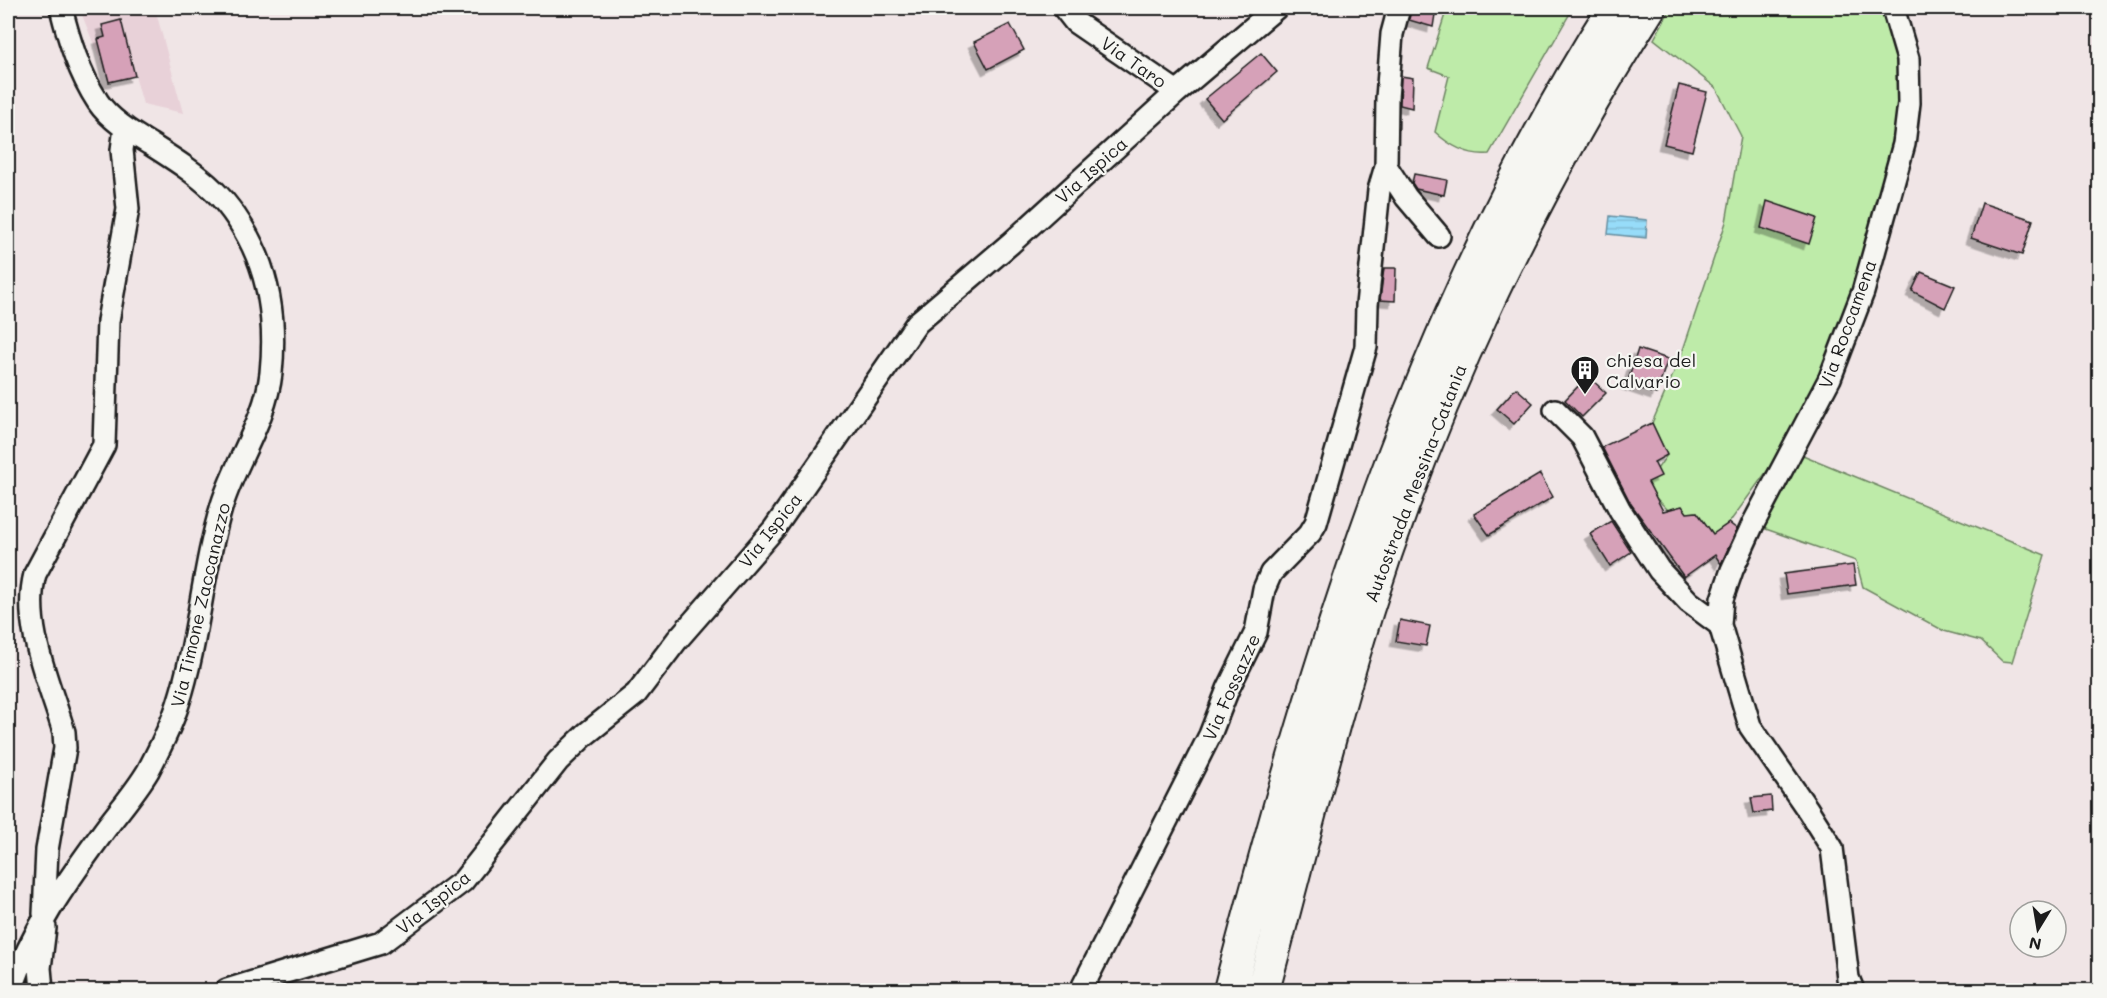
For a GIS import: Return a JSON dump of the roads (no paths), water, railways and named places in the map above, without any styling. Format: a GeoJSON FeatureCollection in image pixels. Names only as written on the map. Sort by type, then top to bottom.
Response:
{"type":"FeatureCollection","features":[{"type":"Feature","properties":{"kind":"highway","name":"Autostrada Messina-Catania"},"geometry":{"type":"LineString","coordinates":[[1230,990],[1336,616],[1374,502],[1410,409],[1493,225],[1580,62],[1614,8]]}},
{"type":"Feature","properties":{"kind":"highway","name":"Autostrada Messina-Catania"},"geometry":{"type":"LineString","coordinates":[[1263,990],[1348,673],[1368,607],[1420,462],[1470,342],[1511,255],[1608,74],[1649,8]]}},
{"type":"Feature","properties":{"kind":"street","name":"Via Timone Zaccanazzo"},"geometry":{"type":"LineString","coordinates":[[49,909],[74,871],[146,774],[179,703],[210,548],[223,502],[264,407],[271,376],[273,343],[270,299],[258,259],[242,224],[201,176],[125,128],[99,104],[70,46],[61,8]]}},
{"type":"Feature","properties":{"kind":"street","name":"Via Taro"},"geometry":{"type":"LineString","coordinates":[[1064,8],[1076,21],[1177,92]]}},
{"type":"Feature","properties":{"kind":"street","name":"Via Ispica"},"geometry":{"type":"LineString","coordinates":[[227,990],[381,943],[463,881],[558,762],[586,734],[636,694],[677,640],[774,529],[917,323],[1011,243],[1177,92],[1276,8]]}},
{"type":"Feature","properties":{"kind":"street"},"geometry":{"type":"LineString","coordinates":[[1399,8],[1391,45],[1386,166],[1406,197],[1439,236]]}},
{"type":"Feature","properties":{"kind":"street","name":"Via Roccamena"},"geometry":{"type":"LineString","coordinates":[[1853,990],[1848,978],[1832,849],[1750,726],[1719,625],[1722,599],[1732,570],[1753,524],[1830,378],[1863,292],[1904,144],[1909,103],[1908,59],[1893,8]]}},
{"type":"Feature","properties":{"kind":"street"},"geometry":{"type":"LineString","coordinates":[[42,990],[40,968],[43,934],[49,909],[46,850],[65,748],[63,732],[34,628],[30,594],[35,574],[104,445],[108,321],[128,209],[122,150],[125,128]]}},
{"type":"Feature","properties":{"kind":"street","name":"Via Fossazze"},"geometry":{"type":"LineString","coordinates":[[1081,990],[1210,735],[1227,689],[1256,632],[1264,589],[1271,573],[1310,533],[1316,523],[1366,347],[1367,305],[1379,190],[1386,166]]}},
{"type":"Feature","properties":{"kind":"street"},"geometry":{"type":"LineString","coordinates":[[1556,410],[1582,436],[1620,510],[1659,570],[1689,602],[1719,625]]}},
{"type":"Feature","properties":{"kind":"street"},"geometry":{"type":"LineString","coordinates":[[46,850],[74,871]]}},
{"type":"Feature","properties":{"kind":"street"},"geometry":{"type":"LineString","coordinates":[[10,990],[34,932],[49,909]]}},
{"type":"Feature","properties":{"kind":"water"},"geometry":{"type":"Polygon","coordinates":[[[1610,216],[1647,220],[1646,238],[1608,234],[1610,216]]]}},
{"type":"Feature","properties":{"kind":"place","name":"chiesa del Calvario"},"geometry":{"type":"Point","coordinates":[1585,396]}}]}
